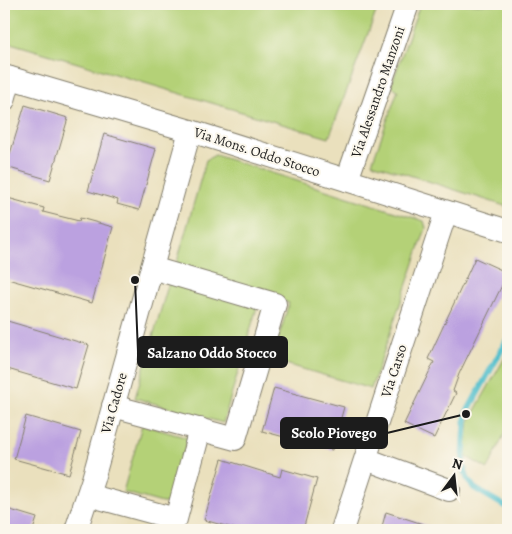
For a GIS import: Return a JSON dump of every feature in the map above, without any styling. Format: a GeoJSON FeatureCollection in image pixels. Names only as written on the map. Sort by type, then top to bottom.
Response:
{"type":"FeatureCollection","features":[{"type":"Feature","properties":{"kind":"street","name":"Via Alessandro Manzoni"},"geometry":{"type":"LineString","coordinates":[[347,180],[408,4]]}},
{"type":"Feature","properties":{"kind":"street","name":"Via Mons. Oddo Stocco"},"geometry":{"type":"LineString","coordinates":[[7,77],[190,131],[508,231]]}},
{"type":"Feature","properties":{"kind":"street"},"geometry":{"type":"LineString","coordinates":[[4,100],[7,77]]}},
{"type":"Feature","properties":{"kind":"street","name":"Via Cadore"},"geometry":{"type":"LineString","coordinates":[[76,530],[88,495],[190,131]]}},
{"type":"Feature","properties":{"kind":"street","name":"Via Carso"},"geometry":{"type":"LineString","coordinates":[[342,530],[446,212]]}},
{"type":"Feature","properties":{"kind":"street"},"geometry":{"type":"LineString","coordinates":[[113,406],[235,439],[275,304],[152,268]]}},
{"type":"Feature","properties":{"kind":"street"},"geometry":{"type":"LineString","coordinates":[[88,495],[176,519],[200,429]]}},
{"type":"Feature","properties":{"kind":"street"},"geometry":{"type":"LineString","coordinates":[[366,459],[450,490]]}},
{"type":"Feature","properties":{"kind":"green space"},"geometry":{"type":"Polygon","coordinates":[[[4,4],[379,4],[329,138],[4,41],[4,4]]]}},
{"type":"Feature","properties":{"kind":"green space"},"geometry":{"type":"Polygon","coordinates":[[[420,4],[508,4],[508,207],[372,163],[398,90],[391,86],[420,4]]]}},
{"type":"Feature","properties":{"kind":"green space"},"geometry":{"type":"Polygon","coordinates":[[[215,155],[424,221],[426,228],[371,389],[272,360],[289,303],[175,269],[206,160],[215,155]]]}},
{"type":"Feature","properties":{"kind":"green space"},"geometry":{"type":"Polygon","coordinates":[[[169,282],[257,307],[223,423],[135,398],[169,282]]]}},
{"type":"Feature","properties":{"kind":"green space"},"geometry":{"type":"Polygon","coordinates":[[[508,352],[508,426],[488,469],[465,456],[469,421],[508,352]]]}},
{"type":"Feature","properties":{"kind":"green space"},"geometry":{"type":"Polygon","coordinates":[[[142,425],[188,438],[171,499],[167,503],[123,492],[142,425]]]}},
{"type":"Feature","properties":{"kind":"building"},"geometry":{"type":"Polygon","coordinates":[[[25,105],[68,118],[50,180],[6,167],[25,105]]]}},
{"type":"Feature","properties":{"kind":"building"},"geometry":{"type":"Polygon","coordinates":[[[104,134],[156,149],[139,210],[117,204],[118,200],[88,191],[104,134]]]}},
{"type":"Feature","properties":{"kind":"building"},"geometry":{"type":"Polygon","coordinates":[[[4,197],[44,208],[43,212],[79,221],[80,218],[113,227],[92,303],[4,278],[4,197]]]}},
{"type":"Feature","properties":{"kind":"building"},"geometry":{"type":"Polygon","coordinates":[[[475,258],[508,273],[459,374],[453,391],[456,393],[434,438],[404,424],[434,362],[428,359],[475,258]]]}},
{"type":"Feature","properties":{"kind":"building"},"geometry":{"type":"Polygon","coordinates":[[[4,320],[89,345],[76,389],[4,368],[4,320]]]}},
{"type":"Feature","properties":{"kind":"building"},"geometry":{"type":"Polygon","coordinates":[[[274,388],[344,407],[332,450],[262,431],[274,388]]]}},
{"type":"Feature","properties":{"kind":"building"},"geometry":{"type":"Polygon","coordinates":[[[26,416],[81,432],[69,474],[14,459],[26,416]]]}},
{"type":"Feature","properties":{"kind":"building"},"geometry":{"type":"Polygon","coordinates":[[[222,459],[280,477],[282,469],[317,479],[303,530],[240,530],[204,520],[222,459]]]}},
{"type":"Feature","properties":{"kind":"building"},"geometry":{"type":"Polygon","coordinates":[[[4,508],[37,518],[33,530],[4,530],[4,508]]]}},
{"type":"Feature","properties":{"kind":"building"},"geometry":{"type":"Polygon","coordinates":[[[386,512],[432,527],[431,530],[381,530],[386,512]]]}},
{"type":"Feature","properties":{"kind":"waterway"},"geometry":{"type":"LineString","coordinates":[[508,338],[466,414],[463,463],[467,478],[474,488],[508,508]]}},
{"type":"Feature","properties":{"kind":"place","name":"Salzano Oddo Stocco"},"geometry":{"type":"Point","coordinates":[135,280]}},
{"type":"Feature","properties":{"kind":"place","name":"Scolo Piovego"},"geometry":{"type":"Point","coordinates":[466,414]}}]}
